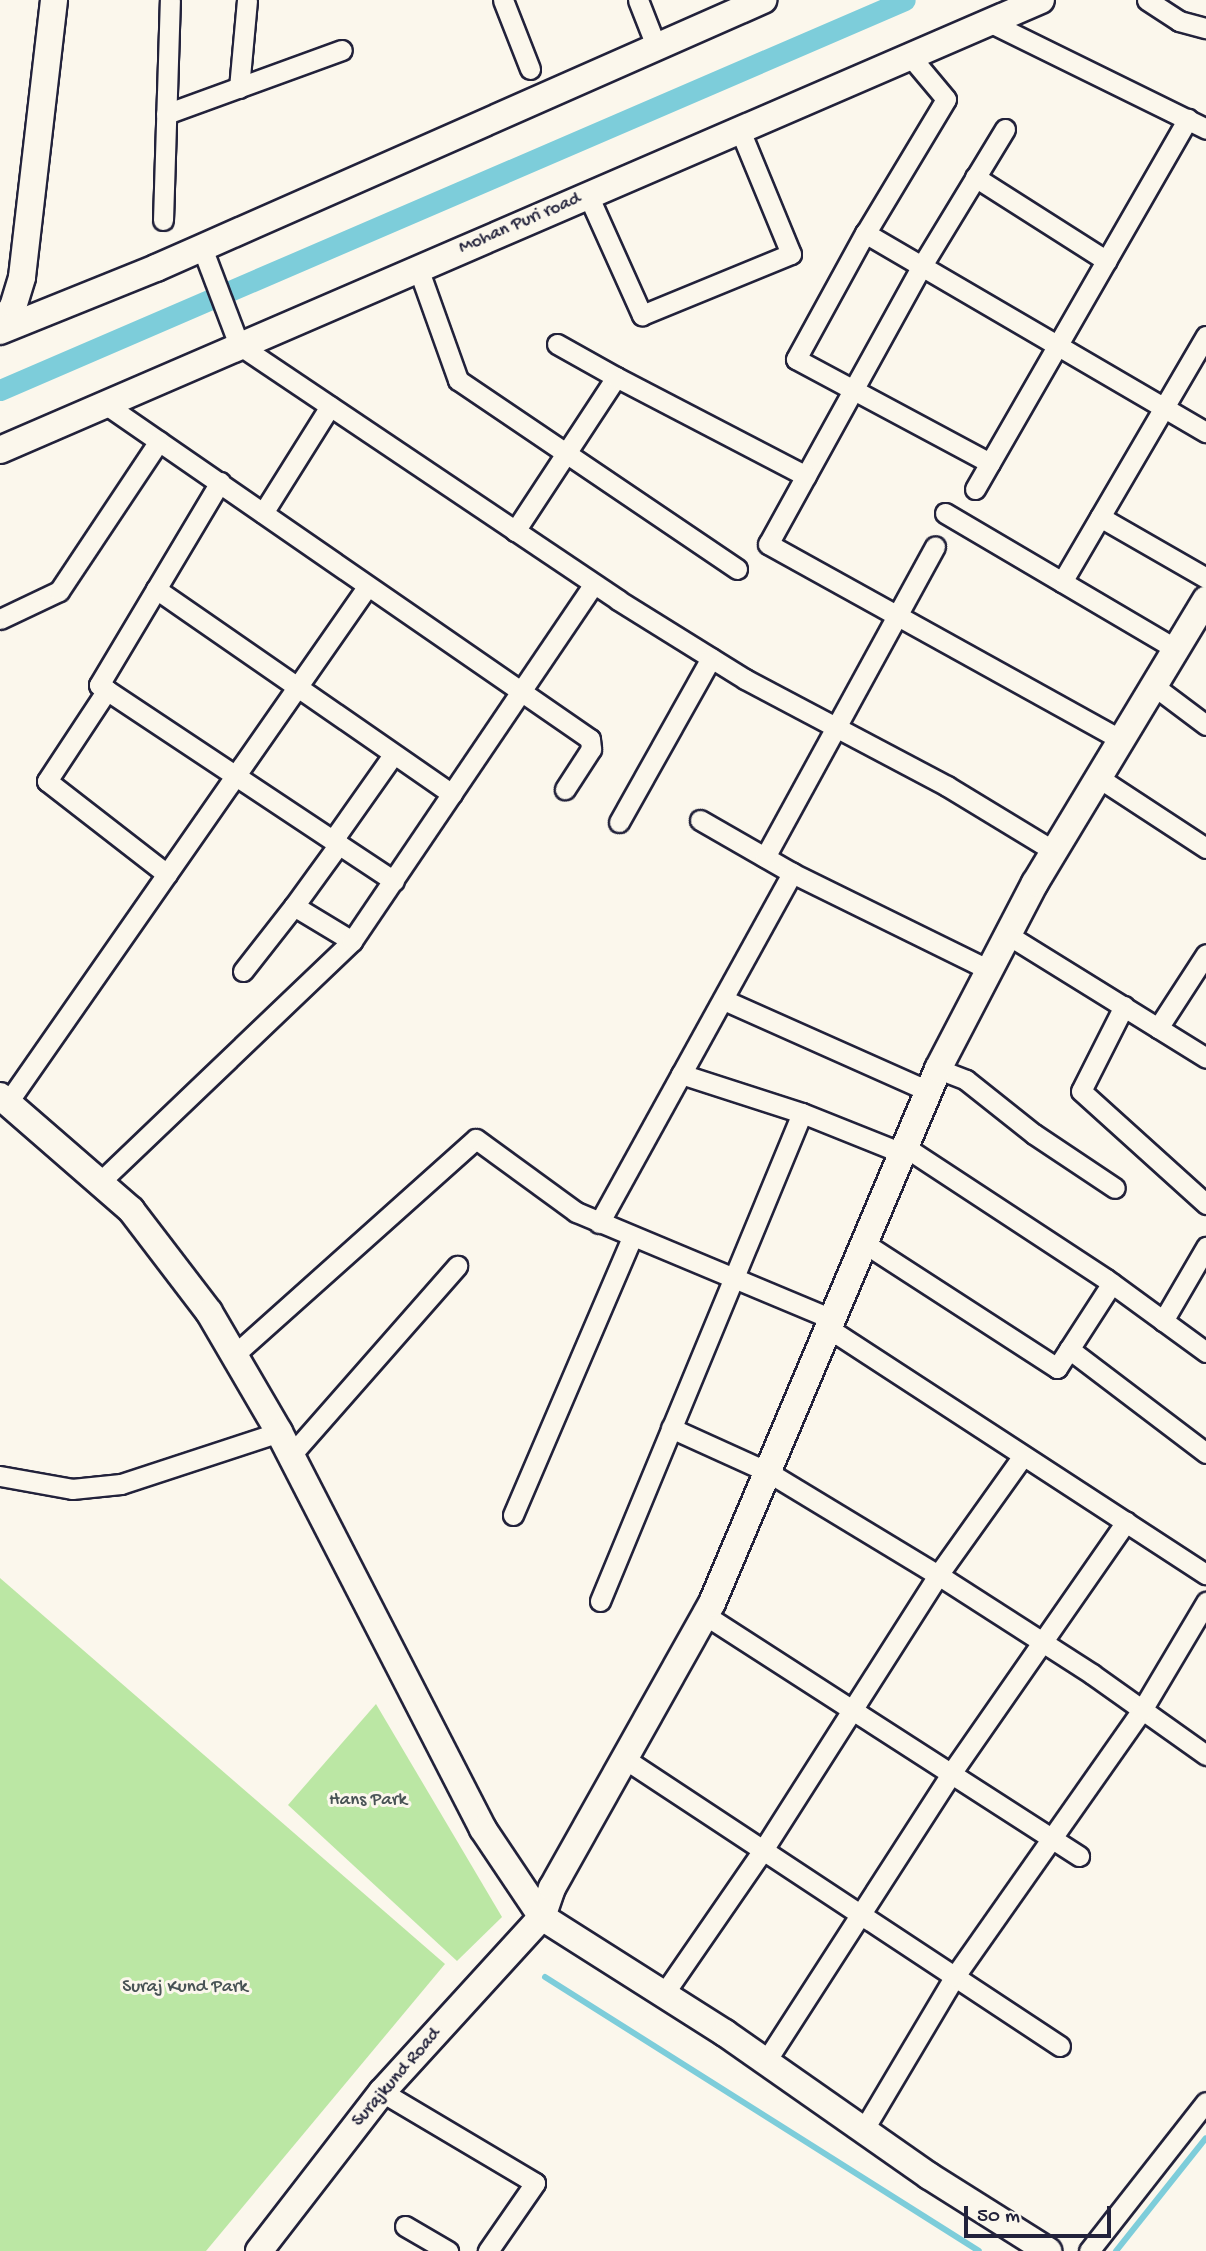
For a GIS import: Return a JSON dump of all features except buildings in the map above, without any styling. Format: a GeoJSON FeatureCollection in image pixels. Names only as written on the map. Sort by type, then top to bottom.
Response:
{"type":"FeatureCollection","features":[{"type":"Feature","properties":{"kind":"street"},"geometry":{"type":"LineString","coordinates":[[0,328],[13,307],[22,277],[54,0]]}},
{"type":"Feature","properties":{"kind":"street"},"geometry":{"type":"LineString","coordinates":[[163,220],[170,0]]}},
{"type":"Feature","properties":{"kind":"street"},"geometry":{"type":"LineString","coordinates":[[239,88],[247,0]]}},
{"type":"Feature","properties":{"kind":"street"},"geometry":{"type":"LineString","coordinates":[[503,0],[530,69]]}},
{"type":"Feature","properties":{"kind":"street"},"geometry":{"type":"LineString","coordinates":[[638,0],[656,46]]}},
{"type":"Feature","properties":{"kind":"street"},"geometry":{"type":"LineString","coordinates":[[0,328],[156,268],[201,245],[763,0]]}},
{"type":"Feature","properties":{"kind":"street","name":"Mohan Puri road"},"geometry":{"type":"LineString","coordinates":[[0,450],[1041,0]]}},
{"type":"Feature","properties":{"kind":"street"},"geometry":{"type":"LineString","coordinates":[[1147,0],[1178,22],[1206,29]]}},
{"type":"Feature","properties":{"kind":"street"},"geometry":{"type":"LineString","coordinates":[[989,22],[1206,129]]}},
{"type":"Feature","properties":{"kind":"street"},"geometry":{"type":"LineString","coordinates":[[166,114],[342,50]]}},
{"type":"Feature","properties":{"kind":"street"},"geometry":{"type":"LineString","coordinates":[[910,56],[946,99],[796,359],[853,392],[990,463]]}},
{"type":"Feature","properties":{"kind":"street"},"geometry":{"type":"LineString","coordinates":[[975,489],[1188,119]]}},
{"type":"Feature","properties":{"kind":"street"},"geometry":{"type":"LineString","coordinates":[[1005,129],[920,269],[768,544],[1121,740]]}},
{"type":"Feature","properties":{"kind":"street"},"geometry":{"type":"LineString","coordinates":[[588,195],[642,316],[791,254],[740,130]]}},
{"type":"Feature","properties":{"kind":"street"},"geometry":{"type":"LineString","coordinates":[[975,177],[1107,261]]}},
{"type":"Feature","properties":{"kind":"street"},"geometry":{"type":"LineString","coordinates":[[866,234],[920,269],[1206,432]]}},
{"type":"Feature","properties":{"kind":"street"},"geometry":{"type":"LineString","coordinates":[[201,245],[239,345],[594,584],[711,658],[832,729],[947,786],[1054,851]]}},
{"type":"Feature","properties":{"kind":"street"},"geometry":{"type":"LineString","coordinates":[[418,268],[458,380],[737,569]]}},
{"type":"Feature","properties":{"kind":"street"},"geometry":{"type":"LineString","coordinates":[[1062,582],[1206,336]]}},
{"type":"Feature","properties":{"kind":"street"},"geometry":{"type":"LineString","coordinates":[[556,344],[806,475]]}},
{"type":"Feature","properties":{"kind":"street"},"geometry":{"type":"LineString","coordinates":[[515,531],[569,454],[616,377]]}},
{"type":"Feature","properties":{"kind":"street"},"geometry":{"type":"LineString","coordinates":[[105,404],[520,694],[590,739],[591,749],[565,789]]}},
{"type":"Feature","properties":{"kind":"street"},"geometry":{"type":"LineString","coordinates":[[262,513],[330,406]]}},
{"type":"Feature","properties":{"kind":"street"},"geometry":{"type":"LineString","coordinates":[[0,619],[60,592],[159,441]]}},
{"type":"Feature","properties":{"kind":"street"},"geometry":{"type":"LineString","coordinates":[[220,482],[99,685],[394,881]]}},
{"type":"Feature","properties":{"kind":"street"},"geometry":{"type":"LineString","coordinates":[[945,513],[1176,649]]}},
{"type":"Feature","properties":{"kind":"street"},"geometry":{"type":"LineString","coordinates":[[1100,517],[1206,578]]}},
{"type":"Feature","properties":{"kind":"street"},"geometry":{"type":"LineString","coordinates":[[765,857],[832,729],[935,547]]}},
{"type":"Feature","properties":{"kind":"street"},"geometry":{"type":"LineString","coordinates":[[100,1182],[352,941],[594,584]]}},
{"type":"Feature","properties":{"kind":"street"},"geometry":{"type":"LineString","coordinates":[[367,587],[167,874],[4,1099],[100,1182],[139,1220],[209,1312],[285,1443],[483,1829],[542,1917],[766,2061],[1048,2251]]}},
{"type":"Feature","properties":{"kind":"street"},"geometry":{"type":"LineString","coordinates":[[156,589],[296,690],[453,794]]}},
{"type":"Feature","properties":{"kind":"street"},"geometry":{"type":"LineString","coordinates":[[542,1917],[552,1888],[705,1615],[933,1080],[1054,851],[1176,649],[1204,609]]}},
{"type":"Feature","properties":{"kind":"street"},"geometry":{"type":"LineString","coordinates":[[619,822],[711,658]]}},
{"type":"Feature","properties":{"kind":"street"},"geometry":{"type":"LineString","coordinates":[[1154,686],[1206,725]]}},
{"type":"Feature","properties":{"kind":"street"},"geometry":{"type":"LineString","coordinates":[[107,690],[47,781],[167,874]]}},
{"type":"Feature","properties":{"kind":"street"},"geometry":{"type":"LineString","coordinates":[[243,971],[294,906],[393,755]]}},
{"type":"Feature","properties":{"kind":"street"},"geometry":{"type":"LineString","coordinates":[[1099,778],[1206,848]]}},
{"type":"Feature","properties":{"kind":"street"},"geometry":{"type":"LineString","coordinates":[[700,820],[792,873],[989,970]]}},
{"type":"Feature","properties":{"kind":"street"},"geometry":{"type":"LineString","coordinates":[[600,1223],[792,873]]}},
{"type":"Feature","properties":{"kind":"street"},"geometry":{"type":"LineString","coordinates":[[294,906],[352,941]]}},
{"type":"Feature","properties":{"kind":"street"},"geometry":{"type":"LineString","coordinates":[[1008,935],[1206,1058]]}},
{"type":"Feature","properties":{"kind":"street"},"geometry":{"type":"LineString","coordinates":[[1158,1028],[1206,954]]}},
{"type":"Feature","properties":{"kind":"street"},"geometry":{"type":"LineString","coordinates":[[724,1000],[933,1080],[966,1080],[1034,1134],[1115,1188]]}},
{"type":"Feature","properties":{"kind":"street"},"geometry":{"type":"LineString","coordinates":[[1124,1006],[1082,1091],[1206,1204]]}},
{"type":"Feature","properties":{"kind":"street"},"geometry":{"type":"LineString","coordinates":[[681,1074],[802,1113],[903,1150],[1112,1283],[1206,1352]]}},
{"type":"Feature","properties":{"kind":"street"},"geometry":{"type":"LineString","coordinates":[[600,1601],[802,1113]]}},
{"type":"Feature","properties":{"kind":"street"},"geometry":{"type":"LineString","coordinates":[[234,1355],[476,1139],[576,1212],[830,1323],[1023,1456],[1206,1574]]}},
{"type":"Feature","properties":{"kind":"street"},"geometry":{"type":"LineString","coordinates":[[513,1515],[632,1237]]}},
{"type":"Feature","properties":{"kind":"street"},"geometry":{"type":"LineString","coordinates":[[864,1244],[1057,1368],[1112,1283]]}},
{"type":"Feature","properties":{"kind":"street"},"geometry":{"type":"LineString","coordinates":[[1163,1321],[1206,1247]]}},
{"type":"Feature","properties":{"kind":"street"},"geometry":{"type":"LineString","coordinates":[[0,1476],[72,1489],[121,1484],[285,1443],[457,1266]]}},
{"type":"Feature","properties":{"kind":"street"},"geometry":{"type":"LineString","coordinates":[[1069,1349],[1206,1452]]}},
{"type":"Feature","properties":{"kind":"street"},"geometry":{"type":"LineString","coordinates":[[671,1428],[768,1472],[938,1575],[1206,1755]]}},
{"type":"Feature","properties":{"kind":"street"},"geometry":{"type":"LineString","coordinates":[[663,1995],[763,1850],[938,1575],[1023,1456]]}},
{"type":"Feature","properties":{"kind":"street"},"geometry":{"type":"LineString","coordinates":[[766,2061],[863,1916],[952,1772],[1044,1644],[1126,1522]]}},
{"type":"Feature","properties":{"kind":"street"},"geometry":{"type":"LineString","coordinates":[[864,2129],[955,1976],[1049,1836],[1142,1710],[1206,1602]]}},
{"type":"Feature","properties":{"kind":"street"},"geometry":{"type":"LineString","coordinates":[[705,1615],[1079,1856]]}},
{"type":"Feature","properties":{"kind":"street"},"geometry":{"type":"LineString","coordinates":[[625,1759],[1060,2046]]}},
{"type":"Feature","properties":{"kind":"street","name":"Surajkund Road"},"geometry":{"type":"LineString","coordinates":[[258,2250],[382,2092],[542,1917]]}},
{"type":"Feature","properties":{"kind":"street"},"geometry":{"type":"LineString","coordinates":[[382,2092],[535,2183],[488,2251]]}},
{"type":"Feature","properties":{"kind":"street"},"geometry":{"type":"LineString","coordinates":[[1088,2251],[1206,2102]]}},
{"type":"Feature","properties":{"kind":"street"},"geometry":{"type":"LineString","coordinates":[[405,2226],[448,2251]]}},
{"type":"Feature","properties":{"kind":"green space","name":"Suraj Kund Park"},"geometry":{"type":"Polygon","coordinates":[[[0,1578],[445,1964],[206,2251],[0,2251],[0,1578]]]}},
{"type":"Feature","properties":{"kind":"green space","name":"Hans Park"},"geometry":{"type":"Polygon","coordinates":[[[376,1704],[502,1917],[457,1961],[288,1805],[376,1704]]]}},
{"type":"Feature","properties":{"kind":"waterway"},"geometry":{"type":"LineString","coordinates":[[0,390],[905,0]]}},
{"type":"Feature","properties":{"kind":"waterway"},"geometry":{"type":"LineString","coordinates":[[545,1977],[979,2251]]}},
{"type":"Feature","properties":{"kind":"waterway"},"geometry":{"type":"LineString","coordinates":[[1116,2251],[1206,2138]]}}]}
